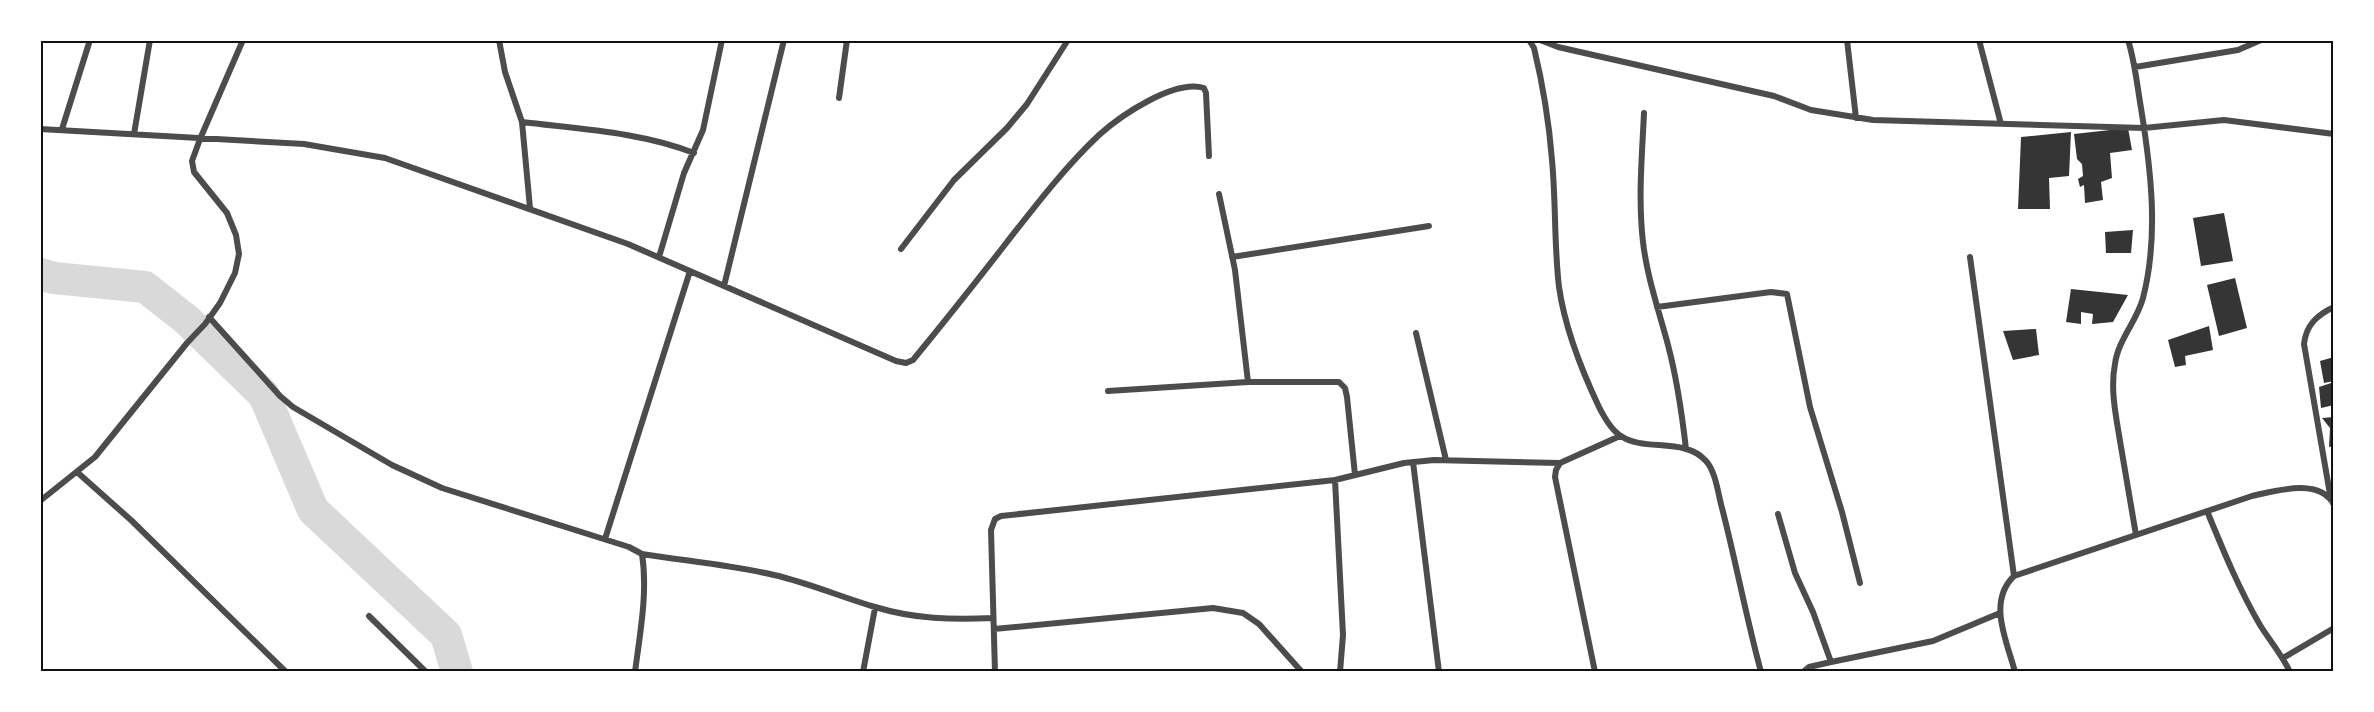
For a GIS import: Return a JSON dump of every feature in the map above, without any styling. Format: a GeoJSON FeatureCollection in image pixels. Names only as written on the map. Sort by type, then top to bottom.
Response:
{"type":"FeatureCollection","features":[{"type":"Feature","properties":{"kind":"street"},"geometry":{"type":"LineString","coordinates":[[62,129],[90,40]]}},
{"type":"Feature","properties":{"kind":"street"},"geometry":{"type":"LineString","coordinates":[[135,134],[150,40]]}},
{"type":"Feature","properties":{"kind":"street"},"geometry":{"type":"LineString","coordinates":[[40,501],[95,457],[207,321],[220,303],[235,273],[239,254],[236,235],[227,213],[194,172],[192,161],[243,40]]}},
{"type":"Feature","properties":{"kind":"street"},"geometry":{"type":"LineString","coordinates":[[499,40],[505,72],[522,122],[530,208]]}},
{"type":"Feature","properties":{"kind":"street"},"geometry":{"type":"LineString","coordinates":[[659,257],[684,173],[703,130],[722,40]]}},
{"type":"Feature","properties":{"kind":"street"},"geometry":{"type":"LineString","coordinates":[[724,286],[784,40]]}},
{"type":"Feature","properties":{"kind":"street"},"geometry":{"type":"LineString","coordinates":[[839,98],[848,40]]}},
{"type":"Feature","properties":{"kind":"street"},"geometry":{"type":"LineString","coordinates":[[901,249],[954,180],[1014,120],[1068,40]]}},
{"type":"Feature","properties":{"kind":"street"},"geometry":{"type":"LineString","coordinates":[[1529,40],[1534,48],[1546,100],[1559,288],[1572,343],[1600,410],[1610,426],[1620,436],[1629,440],[1686,449],[1697,453],[1708,462],[1713,474],[1761,672]]}},
{"type":"Feature","properties":{"kind":"street"},"geometry":{"type":"LineString","coordinates":[[1540,40],[1558,47],[1774,96],[1811,110],[1856,118],[2144,128],[2224,120],[2334,134]]}},
{"type":"Feature","properties":{"kind":"street"},"geometry":{"type":"LineString","coordinates":[[1847,40],[1856,118]]}},
{"type":"Feature","properties":{"kind":"street"},"geometry":{"type":"LineString","coordinates":[[1979,40],[2001,124]]}},
{"type":"Feature","properties":{"kind":"street"},"geometry":{"type":"LineString","coordinates":[[2128,40],[2135,67],[2152,201],[2151,239],[2143,297],[2137,318],[2122,342],[2115,363],[2113,388],[2136,535]]}},
{"type":"Feature","properties":{"kind":"street"},"geometry":{"type":"LineString","coordinates":[[2135,67],[2238,50],[2261,40]]}},
{"type":"Feature","properties":{"kind":"street"},"geometry":{"type":"LineString","coordinates":[[40,129],[304,144],[385,158],[530,208],[659,257],[896,361],[906,363],[913,360],[1049,188],[1099,135],[1126,113],[1155,98],[1184,88],[1198,86],[1204,88],[1209,156]]}},
{"type":"Feature","properties":{"kind":"street"},"geometry":{"type":"LineString","coordinates":[[1644,113],[1640,201],[1642,232],[1651,289],[1668,345],[1681,404],[1686,449]]}},
{"type":"Feature","properties":{"kind":"street"},"geometry":{"type":"LineString","coordinates":[[522,122],[645,139],[672,144],[694,153]]}},
{"type":"Feature","properties":{"kind":"street"},"geometry":{"type":"LineString","coordinates":[[1219,194],[1232,256],[1248,382]]}},
{"type":"Feature","properties":{"kind":"street"},"geometry":{"type":"LineString","coordinates":[[1232,256],[1429,226]]}},
{"type":"Feature","properties":{"kind":"street"},"geometry":{"type":"LineString","coordinates":[[1970,257],[2014,576]]}},
{"type":"Feature","properties":{"kind":"street"},"geometry":{"type":"LineString","coordinates":[[605,539],[690,271]]}},
{"type":"Feature","properties":{"kind":"street"},"geometry":{"type":"LineString","coordinates":[[1657,307],[1771,292],[1786,294],[1810,407],[1842,512],[1860,583]]}},
{"type":"Feature","properties":{"kind":"street"},"geometry":{"type":"LineString","coordinates":[[2332,503],[2304,344],[2305,332],[2310,323],[2334,307]]}},
{"type":"Feature","properties":{"kind":"street"},"geometry":{"type":"LineString","coordinates":[[207,321],[280,396],[375,456],[442,488],[605,539],[642,554],[773,575],[820,588],[875,608],[933,618],[993,618]]}},
{"type":"Feature","properties":{"kind":"street"},"geometry":{"type":"LineString","coordinates":[[1416,333],[1446,460]]}},
{"type":"Feature","properties":{"kind":"street"},"geometry":{"type":"LineString","coordinates":[[1108,392],[1248,382],[1339,382],[1345,388],[1347,397],[1355,475]]}},
{"type":"Feature","properties":{"kind":"street"},"geometry":{"type":"LineString","coordinates":[[995,672],[992,530],[994,519],[1001,516],[1335,480],[1413,462],[1446,460],[1560,463],[1620,436]]}},
{"type":"Feature","properties":{"kind":"street"},"geometry":{"type":"LineString","coordinates":[[1413,462],[1439,672]]}},
{"type":"Feature","properties":{"kind":"street"},"geometry":{"type":"LineString","coordinates":[[1560,463],[1555,477],[1595,672]]}},
{"type":"Feature","properties":{"kind":"street"},"geometry":{"type":"LineString","coordinates":[[77,472],[132,521],[286,672]]}},
{"type":"Feature","properties":{"kind":"street"},"geometry":{"type":"LineString","coordinates":[[1335,480],[1343,635],[1340,672]]}},
{"type":"Feature","properties":{"kind":"street"},"geometry":{"type":"LineString","coordinates":[[2015,672],[2000,613],[2001,598],[2006,583],[2014,576],[2252,496],[2284,489],[2306,489],[2320,492],[2332,503]]}},
{"type":"Feature","properties":{"kind":"street"},"geometry":{"type":"LineString","coordinates":[[2207,511],[2246,598],[2290,672]]}},
{"type":"Feature","properties":{"kind":"street"},"geometry":{"type":"LineString","coordinates":[[1778,514],[1795,573],[1813,612],[1831,662]]}},
{"type":"Feature","properties":{"kind":"street"},"geometry":{"type":"LineString","coordinates":[[635,672],[641,626],[644,568],[642,554]]}},
{"type":"Feature","properties":{"kind":"street"},"geometry":{"type":"LineString","coordinates":[[863,672],[875,608]]}},
{"type":"Feature","properties":{"kind":"street"},"geometry":{"type":"LineString","coordinates":[[994,629],[1213,608],[1243,613],[1259,624],[1302,672]]}},
{"type":"Feature","properties":{"kind":"street"},"geometry":{"type":"LineString","coordinates":[[1803,672],[1831,662],[1933,641],[2000,613]]}},
{"type":"Feature","properties":{"kind":"street"},"geometry":{"type":"LineString","coordinates":[[369,616],[426,672]]}},
{"type":"Feature","properties":{"kind":"street"},"geometry":{"type":"LineString","coordinates":[[2283,658],[2334,628]]}},
{"type":"Feature","properties":{"kind":"building"},"geometry":{"type":"Polygon","coordinates":[[[2128,128],[2132,150],[2110,153],[2112,178],[2101,182],[2103,200],[2085,203],[2084,185],[2080,187],[2078,179],[2083,176],[2082,164],[2077,159],[2074,134],[2128,128]]]}},
{"type":"Feature","properties":{"kind":"building"},"geometry":{"type":"Polygon","coordinates":[[[2071,132],[2069,176],[2049,178],[2050,209],[2018,209],[2021,137],[2071,132]]]}},
{"type":"Feature","properties":{"kind":"building"},"geometry":{"type":"Polygon","coordinates":[[[2224,213],[2233,261],[2201,266],[2193,218],[2224,213]]]}},
{"type":"Feature","properties":{"kind":"building"},"geometry":{"type":"Polygon","coordinates":[[[2133,230],[2131,253],[2106,253],[2105,232],[2133,230]]]}},
{"type":"Feature","properties":{"kind":"building"},"geometry":{"type":"Polygon","coordinates":[[[2235,278],[2247,328],[2219,336],[2207,285],[2235,278]]]}},
{"type":"Feature","properties":{"kind":"building"},"geometry":{"type":"Polygon","coordinates":[[[2071,289],[2128,295],[2113,322],[2092,324],[2093,314],[2081,312],[2081,324],[2066,322],[2071,289]]]}},
{"type":"Feature","properties":{"kind":"building"},"geometry":{"type":"Polygon","coordinates":[[[2209,326],[2213,350],[2185,356],[2186,365],[2175,367],[2168,340],[2209,326]]]}},
{"type":"Feature","properties":{"kind":"building"},"geometry":{"type":"Polygon","coordinates":[[[2036,329],[2039,355],[2013,360],[2003,331],[2036,329]]]}},
{"type":"Feature","properties":{"kind":"building"},"geometry":{"type":"Polygon","coordinates":[[[2334,357],[2334,381],[2324,383],[2320,361],[2334,357]]]}},
{"type":"Feature","properties":{"kind":"building"},"geometry":{"type":"Polygon","coordinates":[[[2334,382],[2334,405],[2321,408],[2319,387],[2334,382]]]}},
{"type":"Feature","properties":{"kind":"building"},"geometry":{"type":"Polygon","coordinates":[[[2334,417],[2334,446],[2329,447],[2330,428],[2322,418],[2334,417]]]}},
{"type":"Feature","properties":{"kind":"waterway"},"geometry":{"type":"LineString","coordinates":[[40,274],[54,278],[145,287],[187,320],[264,395],[313,510],[446,635],[457,672]]}}]}
